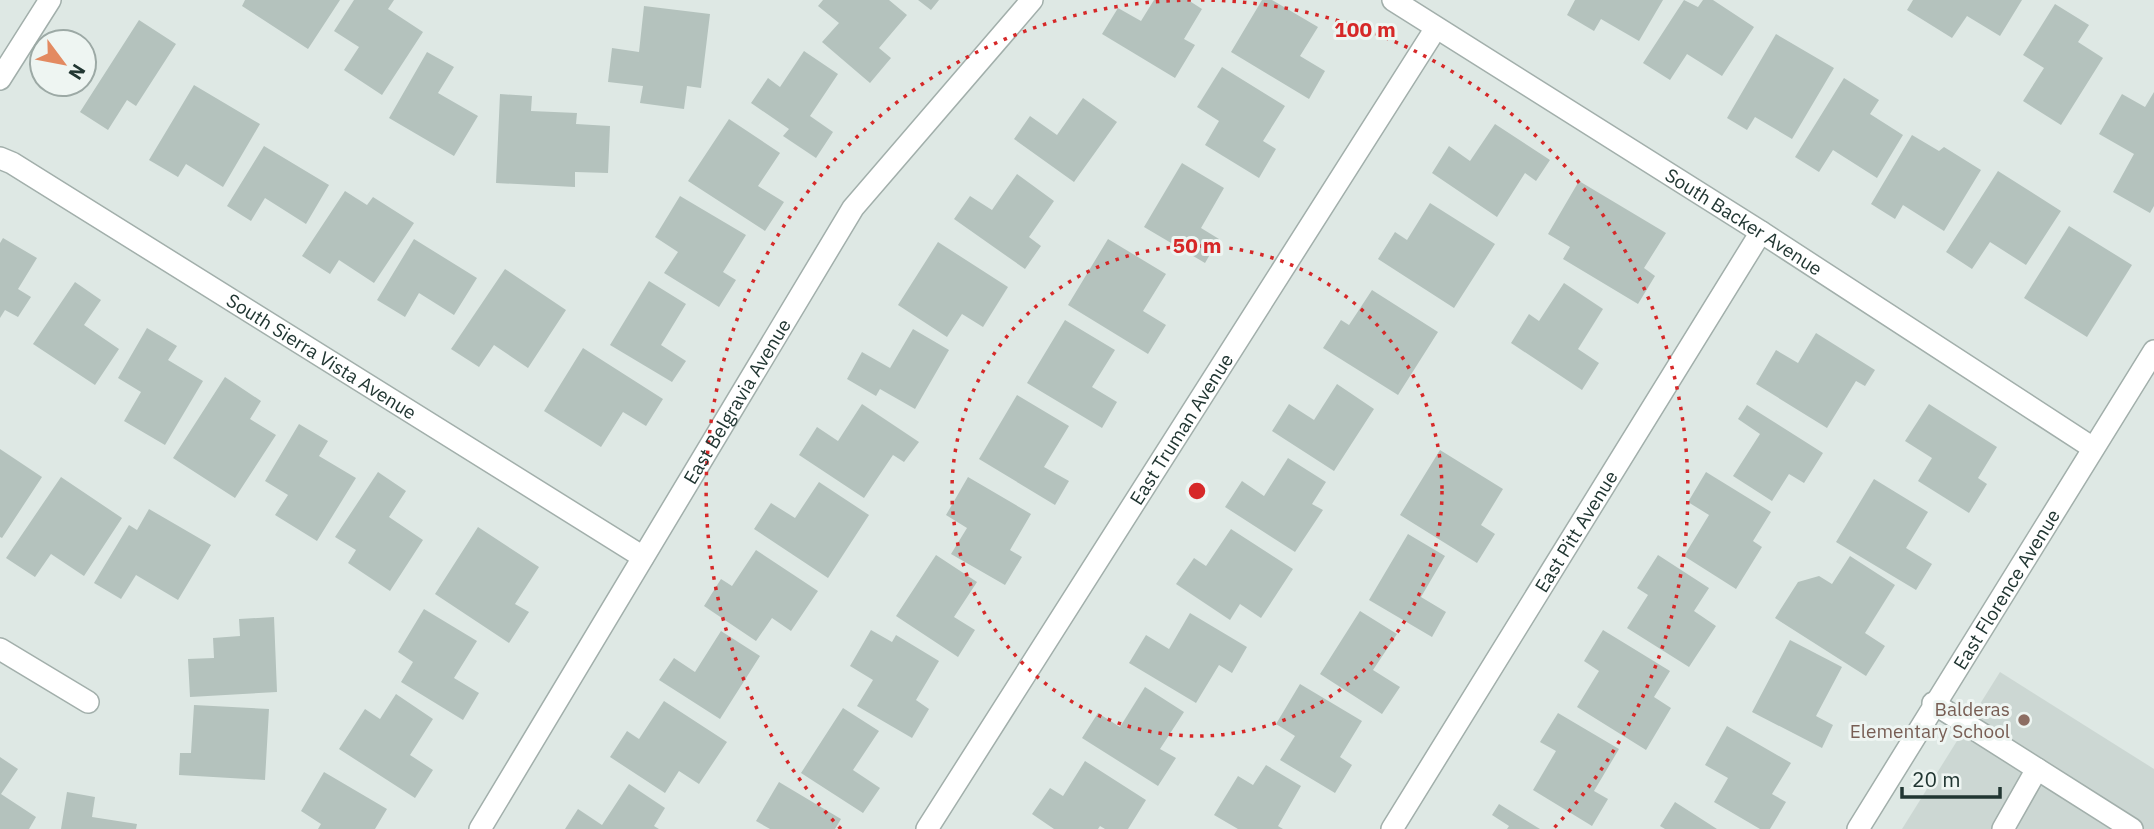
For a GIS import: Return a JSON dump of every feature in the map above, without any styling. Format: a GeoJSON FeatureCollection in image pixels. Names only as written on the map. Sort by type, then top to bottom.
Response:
{"type":"FeatureCollection","features":[{"type":"Feature","properties":{"kind":"street"},"geometry":{"type":"LineString","coordinates":[[0,79],[50,0]]}},
{"type":"Feature","properties":{"kind":"street","name":"East Belgravia Avenue"},"geometry":{"type":"LineString","coordinates":[[480,829],[853,208],[1032,0]]}},
{"type":"Feature","properties":{"kind":"street","name":"South Backer Avenue"},"geometry":{"type":"LineString","coordinates":[[1392,0],[1761,232],[2093,448]]}},
{"type":"Feature","properties":{"kind":"street","name":"East Truman Avenue"},"geometry":{"type":"LineString","coordinates":[[927,829],[1436,28]]}},
{"type":"Feature","properties":{"kind":"street","name":"South Sierra Vista Avenue"},"geometry":{"type":"LineString","coordinates":[[0,159],[12,163],[643,557]]}},
{"type":"Feature","properties":{"kind":"street","name":"East Pitt Avenue"},"geometry":{"type":"LineString","coordinates":[[1392,829],[1761,232]]}},
{"type":"Feature","properties":{"kind":"street","name":"East Florence Avenue"},"geometry":{"type":"LineString","coordinates":[[1858,829],[1933,703],[2154,351]]}},
{"type":"Feature","properties":{"kind":"street"},"geometry":{"type":"LineString","coordinates":[[0,649],[88,702]]}},
{"type":"Feature","properties":{"kind":"street"},"geometry":{"type":"LineString","coordinates":[[1933,703],[2132,829]]}},
{"type":"Feature","properties":{"kind":"street"},"geometry":{"type":"LineString","coordinates":[[2003,829],[2037,769]]}},
{"type":"Feature","properties":{"kind":"shaded area","name":"Balderas Elementary School"},"geometry":{"type":"Polygon","coordinates":[[[2000,672],[2154,769],[2154,829],[1902,829],[2000,672]]]}},
{"type":"Feature","properties":{"kind":"building"},"geometry":{"type":"Polygon","coordinates":[[[245,0],[340,0],[308,49],[242,6],[245,0]]]}},
{"type":"Feature","properties":{"kind":"building"},"geometry":{"type":"Polygon","coordinates":[[[354,0],[394,0],[388,9],[423,32],[382,95],[344,70],[359,47],[334,31],[354,0]]]}},
{"type":"Feature","properties":{"kind":"building"},"geometry":{"type":"Polygon","coordinates":[[[823,0],[889,0],[907,15],[879,48],[891,58],[870,83],[822,42],[839,23],[818,6],[823,0]]]}},
{"type":"Feature","properties":{"kind":"building"},"geometry":{"type":"Polygon","coordinates":[[[918,0],[939,0],[931,10],[918,0]]]}},
{"type":"Feature","properties":{"kind":"building"},"geometry":{"type":"Polygon","coordinates":[[[1154,0],[1188,0],[1202,9],[1184,39],[1195,45],[1175,78],[1102,34],[1118,8],[1141,21],[1154,0]]]}},
{"type":"Feature","properties":{"kind":"building"},"geometry":{"type":"Polygon","coordinates":[[[1262,0],[1272,0],[1318,27],[1300,56],[1325,71],[1309,99],[1231,52],[1262,0]]]}},
{"type":"Feature","properties":{"kind":"building"},"geometry":{"type":"Polygon","coordinates":[[[1575,0],[1663,0],[1639,41],[1601,19],[1594,31],[1567,15],[1575,0]]]}},
{"type":"Feature","properties":{"kind":"building"},"geometry":{"type":"Polygon","coordinates":[[[1684,0],[1698,7],[1703,0],[1713,0],[1754,27],[1722,76],[1687,54],[1670,80],[1643,63],[1684,0]]]}},
{"type":"Feature","properties":{"kind":"building"},"geometry":{"type":"Polygon","coordinates":[[[1913,0],[2022,0],[2000,36],[1967,16],[1952,38],[1907,10],[1913,0]]]}},
{"type":"Feature","properties":{"kind":"building"},"geometry":{"type":"Polygon","coordinates":[[[2055,4],[2089,25],[2078,42],[2103,58],[2061,125],[2023,101],[2044,68],[2023,55],[2055,4]]]}},
{"type":"Feature","properties":{"kind":"building"},"geometry":{"type":"Polygon","coordinates":[[[644,6],[710,14],[701,88],[687,86],[684,109],[640,103],[643,86],[608,82],[612,48],[639,52],[644,6]]]}},
{"type":"Feature","properties":{"kind":"building"},"geometry":{"type":"Polygon","coordinates":[[[139,20],[176,44],[136,106],[127,100],[108,130],[80,112],[89,98],[98,98],[98,84],[139,20]]]}},
{"type":"Feature","properties":{"kind":"building"},"geometry":{"type":"Polygon","coordinates":[[[1776,34],[1834,68],[1792,139],[1755,117],[1747,130],[1727,118],[1776,34]]]}},
{"type":"Feature","properties":{"kind":"building"},"geometry":{"type":"Polygon","coordinates":[[[804,51],[838,74],[810,116],[833,132],[816,158],[783,136],[789,129],[751,103],[768,78],[780,87],[804,51]]]}},
{"type":"Feature","properties":{"kind":"building"},"geometry":{"type":"Polygon","coordinates":[[[427,52],[454,67],[438,93],[478,116],[454,156],[389,118],[427,52]]]}},
{"type":"Feature","properties":{"kind":"building"},"geometry":{"type":"Polygon","coordinates":[[[1222,67],[1285,106],[1263,141],[1276,149],[1259,178],[1205,145],[1219,121],[1197,107],[1222,67]]]}},
{"type":"Feature","properties":{"kind":"building"},"geometry":{"type":"Polygon","coordinates":[[[1844,78],[1879,100],[1870,114],[1903,135],[1877,178],[1833,150],[1819,172],[1795,157],[1844,78]]]}},
{"type":"Feature","properties":{"kind":"building"},"geometry":{"type":"Polygon","coordinates":[[[194,85],[260,124],[223,187],[186,164],[178,177],[149,160],[194,85]]]}},
{"type":"Feature","properties":{"kind":"building"},"geometry":{"type":"Polygon","coordinates":[[[2154,92],[2154,206],[2150,213],[2113,192],[2134,154],[2099,134],[2122,94],[2145,107],[2154,92]]]}},
{"type":"Feature","properties":{"kind":"building"},"geometry":{"type":"Polygon","coordinates":[[[500,94],[532,96],[531,111],[577,113],[576,124],[610,126],[608,173],[575,172],[575,187],[496,183],[500,94]]]}},
{"type":"Feature","properties":{"kind":"building"},"geometry":{"type":"Polygon","coordinates":[[[1083,98],[1117,122],[1074,182],[1014,139],[1030,116],[1057,135],[1083,98]]]}},
{"type":"Feature","properties":{"kind":"building"},"geometry":{"type":"Polygon","coordinates":[[[729,119],[780,153],[758,186],[784,202],[765,231],[688,181],[729,119]]]}},
{"type":"Feature","properties":{"kind":"building"},"geometry":{"type":"Polygon","coordinates":[[[1495,124],[1550,160],[1536,181],[1525,173],[1497,217],[1432,173],[1449,146],[1470,161],[1495,124]]]}},
{"type":"Feature","properties":{"kind":"building"},"geometry":{"type":"Polygon","coordinates":[[[1912,135],[1939,151],[1944,147],[1981,170],[1944,231],[1903,205],[1895,219],[1871,204],[1912,135]]]}},
{"type":"Feature","properties":{"kind":"building"},"geometry":{"type":"Polygon","coordinates":[[[264,146],[329,185],[306,224],[265,198],[251,221],[227,206],[264,146]]]}},
{"type":"Feature","properties":{"kind":"building"},"geometry":{"type":"Polygon","coordinates":[[[1182,163],[1224,188],[1201,228],[1219,239],[1205,263],[1144,227],[1182,163]]]}},
{"type":"Feature","properties":{"kind":"building"},"geometry":{"type":"Polygon","coordinates":[[[1998,171],[2061,211],[2026,265],[1990,242],[1972,269],[1946,252],[1998,171]]]}},
{"type":"Feature","properties":{"kind":"building"},"geometry":{"type":"Polygon","coordinates":[[[1017,174],[1054,201],[1029,237],[1041,246],[1025,269],[954,219],[970,196],[992,210],[1017,174]]]}},
{"type":"Feature","properties":{"kind":"building"},"geometry":{"type":"Polygon","coordinates":[[[1579,181],[1666,233],[1644,268],[1655,276],[1638,304],[1563,259],[1570,247],[1548,234],[1579,181]]]}},
{"type":"Feature","properties":{"kind":"building"},"geometry":{"type":"Polygon","coordinates":[[[345,191],[367,205],[373,197],[414,223],[374,283],[339,260],[330,274],[302,256],[345,191]]]}},
{"type":"Feature","properties":{"kind":"building"},"geometry":{"type":"Polygon","coordinates":[[[680,196],[746,235],[723,272],[736,280],[719,307],[664,273],[678,252],[655,237],[680,196]]]}},
{"type":"Feature","properties":{"kind":"building"},"geometry":{"type":"Polygon","coordinates":[[[1430,203],[1495,244],[1454,308],[1378,259],[1395,232],[1407,240],[1430,203]]]}},
{"type":"Feature","properties":{"kind":"building"},"geometry":{"type":"Polygon","coordinates":[[[2069,226],[2132,265],[2087,337],[2024,298],[2069,226]]]}},
{"type":"Feature","properties":{"kind":"building"},"geometry":{"type":"Polygon","coordinates":[[[3,238],[37,258],[18,289],[31,297],[18,317],[5,310],[0,318],[0,243],[3,238]]]}},
{"type":"Feature","properties":{"kind":"building"},"geometry":{"type":"Polygon","coordinates":[[[414,239],[477,278],[454,315],[419,293],[405,317],[377,300],[414,239]]]}},
{"type":"Feature","properties":{"kind":"building"},"geometry":{"type":"Polygon","coordinates":[[[1108,239],[1166,274],[1143,311],[1166,325],[1148,354],[1068,305],[1108,239]]]}},
{"type":"Feature","properties":{"kind":"building"},"geometry":{"type":"Polygon","coordinates":[[[938,242],[1008,287],[983,327],[962,314],[947,337],[898,305],[938,242]]]}},
{"type":"Feature","properties":{"kind":"building"},"geometry":{"type":"Polygon","coordinates":[[[505,269],[566,310],[528,368],[494,345],[479,367],[451,349],[505,269]]]}},
{"type":"Feature","properties":{"kind":"building"},"geometry":{"type":"Polygon","coordinates":[[[649,281],[686,304],[661,345],[686,361],[672,382],[610,345],[649,281]]]}},
{"type":"Feature","properties":{"kind":"building"},"geometry":{"type":"Polygon","coordinates":[[[75,282],[101,300],[84,325],[119,349],[95,385],[33,344],[75,282]]]}},
{"type":"Feature","properties":{"kind":"building"},"geometry":{"type":"Polygon","coordinates":[[[1564,283],[1603,309],[1578,349],[1599,363],[1582,390],[1511,343],[1529,314],[1539,321],[1564,283]]]}},
{"type":"Feature","properties":{"kind":"building"},"geometry":{"type":"Polygon","coordinates":[[[1372,290],[1438,332],[1398,395],[1323,348],[1341,320],[1349,325],[1372,290]]]}},
{"type":"Feature","properties":{"kind":"building"},"geometry":{"type":"Polygon","coordinates":[[[1065,320],[1115,350],[1092,387],[1117,402],[1102,428],[1027,383],[1065,320]]]}},
{"type":"Feature","properties":{"kind":"building"},"geometry":{"type":"Polygon","coordinates":[[[147,328],[177,346],[168,360],[203,381],[165,445],[124,421],[141,392],[118,378],[147,328]]]}},
{"type":"Feature","properties":{"kind":"building"},"geometry":{"type":"Polygon","coordinates":[[[913,329],[949,350],[915,409],[880,389],[876,396],[847,379],[862,352],[890,368],[913,329]]]}},
{"type":"Feature","properties":{"kind":"building"},"geometry":{"type":"Polygon","coordinates":[[[1816,333],[1875,370],[1865,386],[1856,381],[1827,428],[1756,384],[1776,350],[1798,363],[1816,333]]]}},
{"type":"Feature","properties":{"kind":"building"},"geometry":{"type":"Polygon","coordinates":[[[583,348],[663,399],[646,426],[623,412],[601,447],[544,411],[583,348]]]}},
{"type":"Feature","properties":{"kind":"building"},"geometry":{"type":"Polygon","coordinates":[[[225,377],[261,401],[250,419],[276,435],[235,498],[173,458],[225,377]]]}},
{"type":"Feature","properties":{"kind":"building"},"geometry":{"type":"Polygon","coordinates":[[[1337,384],[1374,409],[1334,471],[1272,431],[1289,404],[1314,420],[1337,384]]]}},
{"type":"Feature","properties":{"kind":"building"},"geometry":{"type":"Polygon","coordinates":[[[1017,395],[1069,426],[1044,467],[1069,481],[1055,505],[979,459],[1017,395]]]}},
{"type":"Feature","properties":{"kind":"building"},"geometry":{"type":"Polygon","coordinates":[[[862,404],[919,442],[904,462],[893,455],[864,498],[799,455],[817,427],[838,441],[862,404]]]}},
{"type":"Feature","properties":{"kind":"building"},"geometry":{"type":"Polygon","coordinates":[[[1929,404],[1997,447],[1978,478],[1987,484],[1969,513],[1918,481],[1932,458],[1905,441],[1929,404]]]}},
{"type":"Feature","properties":{"kind":"building"},"geometry":{"type":"Polygon","coordinates":[[[1747,405],[1823,453],[1804,483],[1789,474],[1772,501],[1733,476],[1760,434],[1738,419],[1747,405]]]}},
{"type":"Feature","properties":{"kind":"building"},"geometry":{"type":"Polygon","coordinates":[[[299,424],[328,441],[319,456],[356,478],[317,541],[275,515],[288,495],[265,481],[299,424]]]}},
{"type":"Feature","properties":{"kind":"building"},"geometry":{"type":"Polygon","coordinates":[[[0,449],[42,477],[2,538],[0,537],[0,449]]]}},
{"type":"Feature","properties":{"kind":"building"},"geometry":{"type":"Polygon","coordinates":[[[1440,450],[1503,489],[1481,525],[1495,534],[1477,563],[1400,515],[1440,450]]]}},
{"type":"Feature","properties":{"kind":"building"},"geometry":{"type":"Polygon","coordinates":[[[1288,458],[1326,482],[1312,504],[1323,510],[1295,552],[1225,507],[1242,481],[1264,496],[1288,458]]]}},
{"type":"Feature","properties":{"kind":"building"},"geometry":{"type":"Polygon","coordinates":[[[378,472],[406,491],[389,517],[423,540],[390,591],[348,563],[356,550],[335,537],[378,472]]]}},
{"type":"Feature","properties":{"kind":"building"},"geometry":{"type":"Polygon","coordinates":[[[1706,472],[1771,512],[1753,541],[1762,547],[1736,589],[1684,556],[1709,515],[1688,502],[1706,472]]]}},
{"type":"Feature","properties":{"kind":"building"},"geometry":{"type":"Polygon","coordinates":[[[61,477],[122,518],[84,576],[51,554],[35,577],[6,558],[61,477]]]}},
{"type":"Feature","properties":{"kind":"building"},"geometry":{"type":"Polygon","coordinates":[[[968,477],[1031,514],[1010,550],[1022,557],[1005,585],[951,554],[967,528],[946,515],[968,477]]]}},
{"type":"Feature","properties":{"kind":"building"},"geometry":{"type":"Polygon","coordinates":[[[1874,479],[1928,512],[1906,548],[1932,564],[1916,590],[1836,542],[1874,479]]]}},
{"type":"Feature","properties":{"kind":"building"},"geometry":{"type":"Polygon","coordinates":[[[819,482],[869,515],[828,578],[754,529],[771,503],[795,518],[819,482]]]}},
{"type":"Feature","properties":{"kind":"building"},"geometry":{"type":"Polygon","coordinates":[[[149,509],[211,545],[178,600],[136,575],[121,599],[94,583],[129,525],[137,530],[149,509]]]}},
{"type":"Feature","properties":{"kind":"building"},"geometry":{"type":"Polygon","coordinates":[[[478,527],[539,567],[515,604],[529,612],[509,643],[435,594],[478,527]]]}},
{"type":"Feature","properties":{"kind":"building"},"geometry":{"type":"Polygon","coordinates":[[[1231,529],[1293,569],[1261,618],[1240,604],[1230,620],[1176,584],[1194,558],[1206,566],[1231,529]]]}},
{"type":"Feature","properties":{"kind":"building"},"geometry":{"type":"Polygon","coordinates":[[[1408,534],[1445,556],[1421,597],[1446,612],[1432,637],[1369,600],[1408,534]]]}},
{"type":"Feature","properties":{"kind":"building"},"geometry":{"type":"Polygon","coordinates":[[[756,550],[818,591],[791,631],[772,618],[756,641],[704,606],[721,579],[732,586],[756,550]]]}},
{"type":"Feature","properties":{"kind":"building"},"geometry":{"type":"Polygon","coordinates":[[[936,555],[977,582],[954,617],[975,630],[958,657],[896,616],[936,555]]]}},
{"type":"Feature","properties":{"kind":"building"},"geometry":{"type":"Polygon","coordinates":[[[1658,555],[1709,588],[1694,611],[1716,626],[1689,667],[1627,628],[1648,595],[1637,588],[1658,555]]]}},
{"type":"Feature","properties":{"kind":"building"},"geometry":{"type":"Polygon","coordinates":[[[1850,556],[1895,585],[1865,633],[1885,646],[1866,676],[1775,618],[1798,582],[1819,576],[1832,584],[1850,556]]]}},
{"type":"Feature","properties":{"kind":"building"},"geometry":{"type":"Polygon","coordinates":[[[424,609],[477,641],[454,678],[479,693],[463,720],[401,682],[413,662],[398,652],[424,609]]]}},
{"type":"Feature","properties":{"kind":"building"},"geometry":{"type":"Polygon","coordinates":[[[1360,611],[1397,634],[1373,670],[1400,687],[1382,714],[1320,674],[1360,611]]]}},
{"type":"Feature","properties":{"kind":"building"},"geometry":{"type":"Polygon","coordinates":[[[1190,613],[1247,647],[1232,673],[1219,665],[1196,703],[1129,663],[1146,635],[1169,649],[1190,613]]]}},
{"type":"Feature","properties":{"kind":"building"},"geometry":{"type":"Polygon","coordinates":[[[274,617],[277,692],[190,697],[188,659],[214,658],[213,638],[240,636],[239,619],[274,617]]]}},
{"type":"Feature","properties":{"kind":"building"},"geometry":{"type":"Polygon","coordinates":[[[871,630],[892,642],[896,635],[939,661],[916,700],[929,709],[912,738],[857,706],[873,680],[850,666],[871,630]]]}},
{"type":"Feature","properties":{"kind":"building"},"geometry":{"type":"Polygon","coordinates":[[[1603,630],[1670,671],[1654,697],[1671,708],[1646,750],[1577,707],[1599,671],[1584,661],[1603,630]]]}},
{"type":"Feature","properties":{"kind":"building"},"geometry":{"type":"Polygon","coordinates":[[[721,631],[760,656],[720,719],[659,680],[674,658],[695,672],[721,631]]]}},
{"type":"Feature","properties":{"kind":"building"},"geometry":{"type":"Polygon","coordinates":[[[1790,640],[1842,667],[1816,716],[1833,725],[1822,748],[1752,712],[1790,640]]]}},
{"type":"Feature","properties":{"kind":"building"},"geometry":{"type":"Polygon","coordinates":[[[1300,684],[1362,721],[1340,757],[1352,765],[1335,793],[1280,760],[1295,736],[1276,724],[1300,684]]]}},
{"type":"Feature","properties":{"kind":"building"},"geometry":{"type":"Polygon","coordinates":[[[1145,687],[1184,712],[1160,749],[1176,758],[1158,786],[1082,738],[1098,713],[1120,727],[1145,687]]]}},
{"type":"Feature","properties":{"kind":"building"},"geometry":{"type":"Polygon","coordinates":[[[396,694],[433,719],[410,755],[433,770],[415,798],[339,749],[365,709],[380,719],[396,694]]]}},
{"type":"Feature","properties":{"kind":"building"},"geometry":{"type":"Polygon","coordinates":[[[664,701],[727,742],[699,784],[679,771],[665,793],[610,757],[627,731],[639,739],[664,701]]]}},
{"type":"Feature","properties":{"kind":"building"},"geometry":{"type":"Polygon","coordinates":[[[194,705],[269,709],[265,780],[179,775],[180,753],[191,753],[194,705]]]}},
{"type":"Feature","properties":{"kind":"building"},"geometry":{"type":"Polygon","coordinates":[[[843,708],[879,731],[853,770],[880,788],[863,813],[801,773],[843,708]]]}},
{"type":"Feature","properties":{"kind":"building"},"geometry":{"type":"Polygon","coordinates":[[[1558,713],[1619,749],[1594,791],[1608,799],[1592,826],[1533,790],[1556,751],[1540,742],[1558,713]]]}},
{"type":"Feature","properties":{"kind":"building"},"geometry":{"type":"Polygon","coordinates":[[[1727,726],[1791,763],[1772,794],[1786,802],[1770,829],[1760,829],[1714,802],[1728,778],[1705,765],[1727,726]]]}},
{"type":"Feature","properties":{"kind":"building"},"geometry":{"type":"Polygon","coordinates":[[[0,757],[18,769],[1,794],[36,817],[29,829],[0,829],[0,757]]]}},
{"type":"Feature","properties":{"kind":"building"},"geometry":{"type":"Polygon","coordinates":[[[1085,761],[1146,800],[1128,829],[1105,829],[1100,826],[1098,829],[1054,829],[1032,814],[1050,788],[1063,796],[1085,761]]]}},
{"type":"Feature","properties":{"kind":"building"},"geometry":{"type":"Polygon","coordinates":[[[1266,765],[1301,786],[1278,826],[1283,829],[1238,829],[1214,815],[1238,776],[1253,785],[1266,765]]]}},
{"type":"Feature","properties":{"kind":"building"},"geometry":{"type":"Polygon","coordinates":[[[324,772],[387,809],[375,829],[318,829],[321,824],[301,811],[324,772]]]}},
{"type":"Feature","properties":{"kind":"building"},"geometry":{"type":"Polygon","coordinates":[[[779,782],[841,819],[835,829],[770,829],[756,821],[779,782]]]}},
{"type":"Feature","properties":{"kind":"building"},"geometry":{"type":"Polygon","coordinates":[[[629,784],[665,808],[654,826],[659,829],[565,829],[578,809],[602,825],[629,784]]]}},
{"type":"Feature","properties":{"kind":"building"},"geometry":{"type":"Polygon","coordinates":[[[67,792],[95,797],[92,817],[137,824],[136,829],[61,829],[67,792]]]}},
{"type":"Feature","properties":{"kind":"building"},"geometry":{"type":"Polygon","coordinates":[[[1675,802],[1717,829],[1665,829],[1660,826],[1675,802]]]}},
{"type":"Feature","properties":{"kind":"building"},"geometry":{"type":"Polygon","coordinates":[[[1499,804],[1540,829],[1507,829],[1509,826],[1492,815],[1499,804]]]}},
{"type":"Feature","properties":{"kind":"place","name":"Balderas Elementary School"},"geometry":{"type":"Point","coordinates":[2024,720]}}]}
